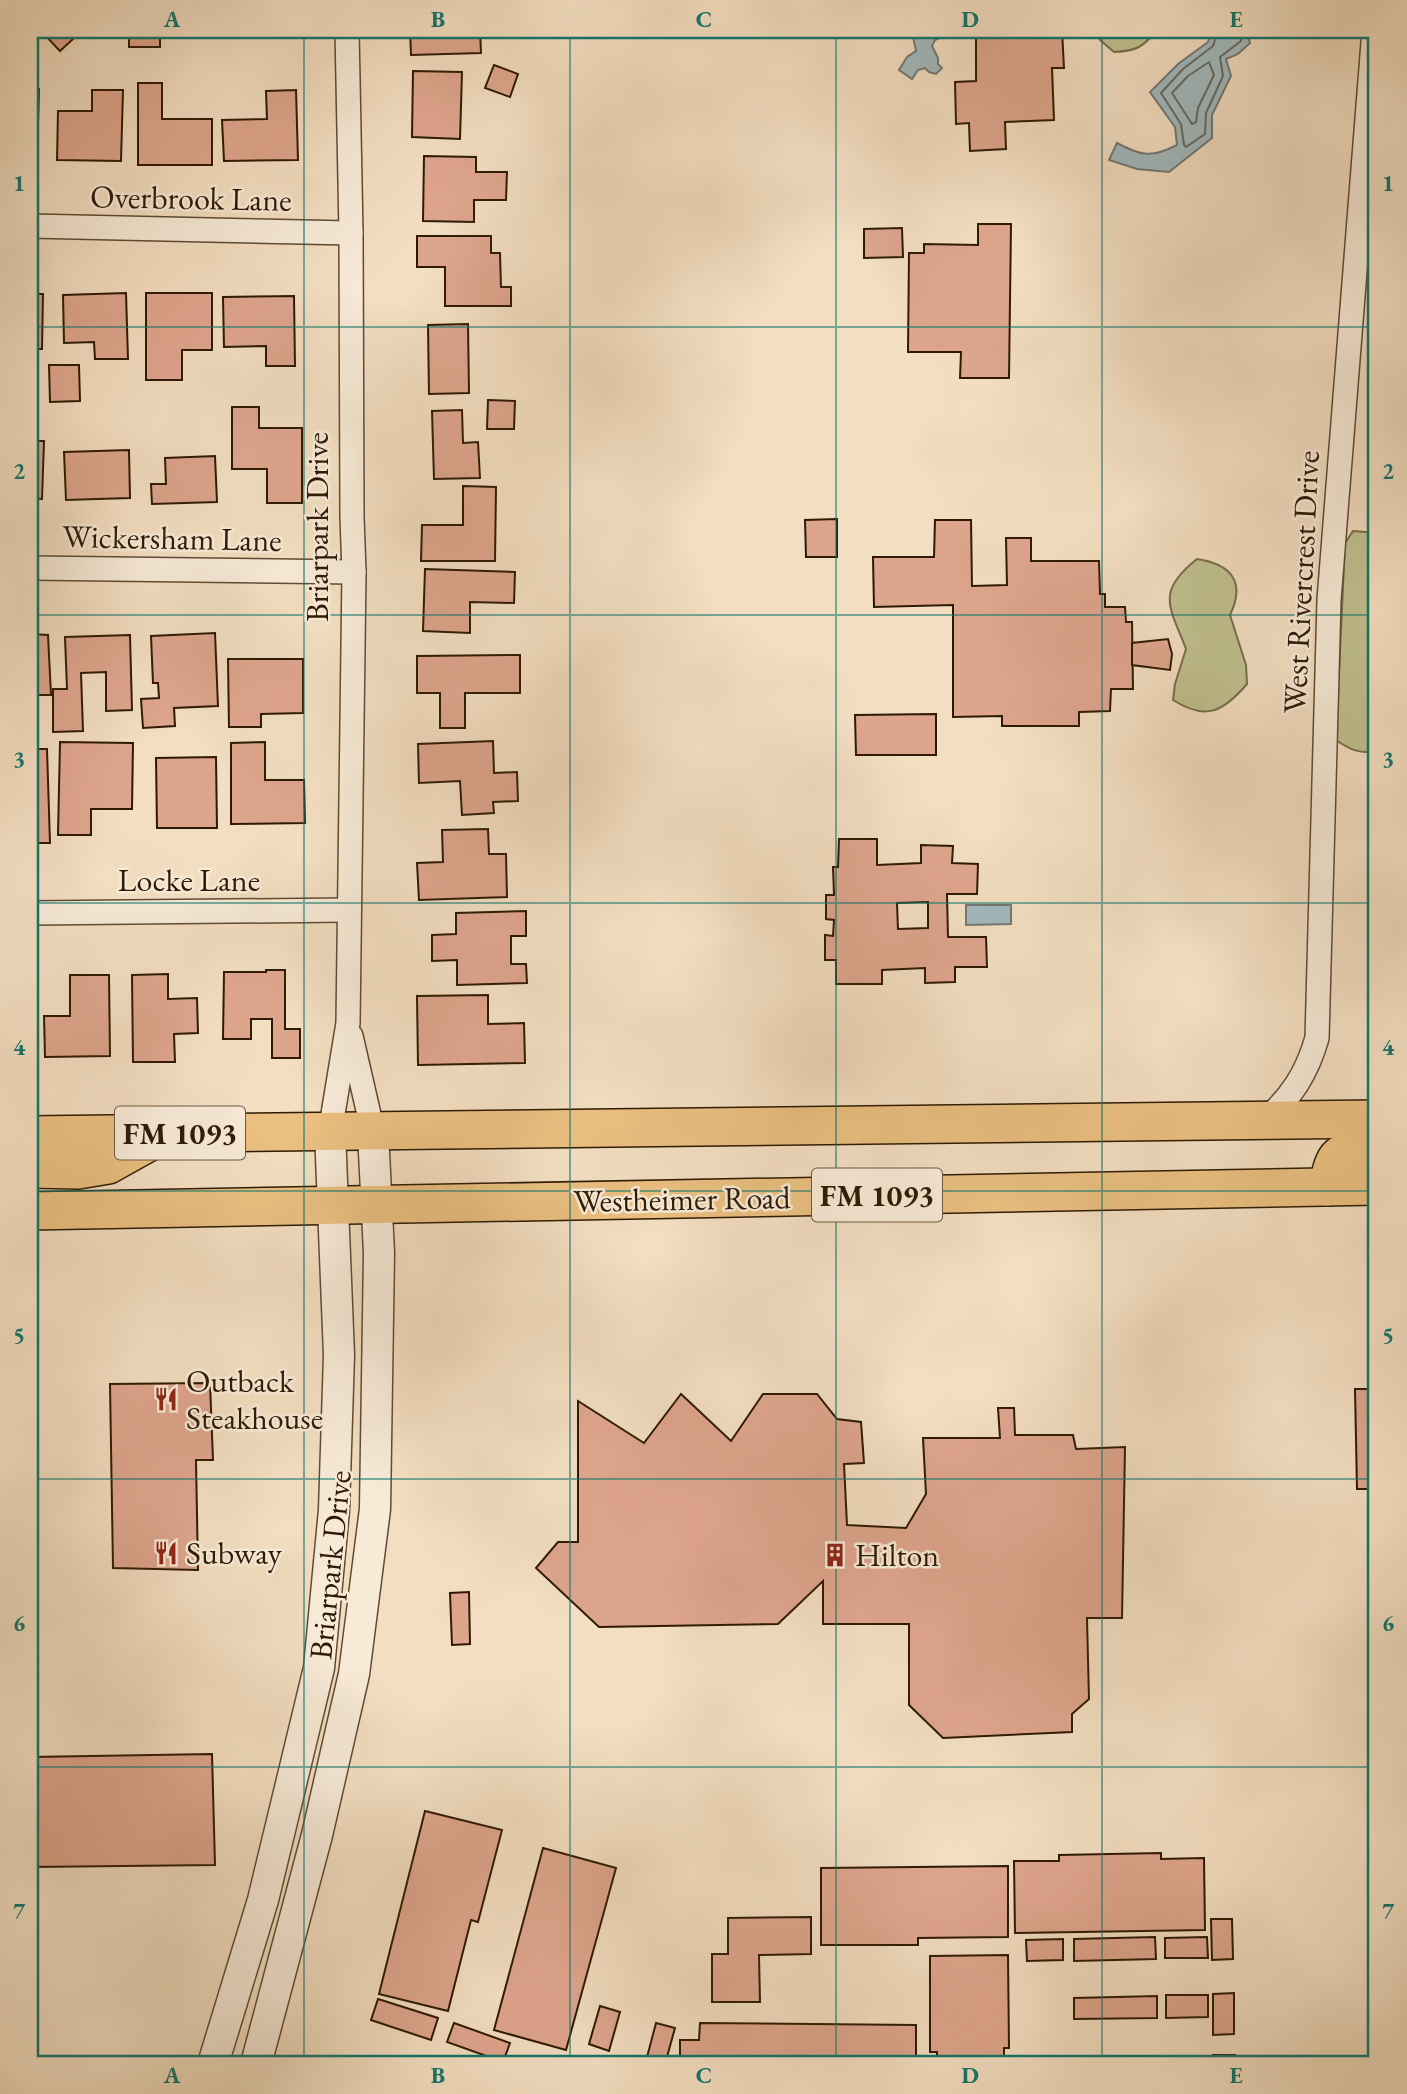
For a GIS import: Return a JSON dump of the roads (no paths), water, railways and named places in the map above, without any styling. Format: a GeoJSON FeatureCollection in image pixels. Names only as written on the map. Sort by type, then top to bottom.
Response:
{"type":"FeatureCollection","features":[{"type":"Feature","properties":{"kind":"main road","name":"FM 1093"},"geometry":{"type":"LineString","coordinates":[[30,1135],[1377,1119]]}},
{"type":"Feature","properties":{"kind":"main road"},"geometry":{"type":"LineString","coordinates":[[30,1169],[78,1170],[108,1165],[164,1133]]}},
{"type":"Feature","properties":{"kind":"main road"},"geometry":{"type":"LineString","coordinates":[[1328,1187],[1332,1161],[1339,1155],[1347,1152],[1377,1151]]}},
{"type":"Feature","properties":{"kind":"main road","name":"Westheimer Road"},"geometry":{"type":"LineString","coordinates":[[30,1211],[1377,1186]]}},
{"type":"Feature","properties":{"kind":"street","name":"Briarpark Drive"},"geometry":{"type":"LineString","coordinates":[[214,2064],[263,1900],[319,1668],[334,1510],[340,1355],[330,1132],[348,1023],[354,572],[347,30]]}},
{"type":"Feature","properties":{"kind":"street","name":"West Rivercrest Drive"},"geometry":{"type":"LineString","coordinates":[[1264,1121],[1283,1105],[1298,1084],[1317,1038],[1329,600],[1374,30]]}},
{"type":"Feature","properties":{"kind":"street","name":"Overbrook Lane"},"geometry":{"type":"LineString","coordinates":[[30,226],[351,233]]}},
{"type":"Feature","properties":{"kind":"street","name":"Wickersham Lane"},"geometry":{"type":"LineString","coordinates":[[30,568],[354,572]]}},
{"type":"Feature","properties":{"kind":"street","name":"Locke Lane"},"geometry":{"type":"LineString","coordinates":[[30,913],[348,910]]}},
{"type":"Feature","properties":{"kind":"street","name":"Briarpark Drive"},"geometry":{"type":"LineString","coordinates":[[256,2064],[317,1835],[354,1674],[377,1487],[379,1253],[373,1132],[348,1023]]}},
{"type":"Feature","properties":{"kind":"street"},"geometry":{"type":"LineString","coordinates":[[319,1668],[354,1674]]}},
{"type":"Feature","properties":{"kind":"water"},"geometry":{"type":"Polygon","coordinates":[[[909,30],[946,32],[935,40],[932,46],[942,68],[936,74],[925,68],[918,70],[912,79],[899,70],[907,57],[916,51],[909,30]]]}},
{"type":"Feature","properties":{"kind":"water"},"geometry":{"type":"Polygon","coordinates":[[[1212,30],[1247,30],[1250,43],[1238,54],[1226,59],[1231,76],[1212,115],[1212,138],[1169,172],[1137,169],[1109,160],[1117,143],[1147,154],[1177,145],[1175,127],[1150,92],[1178,64],[1208,42],[1212,30]]]}},
{"type":"Feature","properties":{"kind":"water"},"geometry":{"type":"Polygon","coordinates":[[[966,905],[1011,905],[1011,924],[966,925],[966,905]]]}},
{"type":"Feature","properties":{"kind":"place","name":"Outback Steakhouse"},"geometry":{"type":"Point","coordinates":[166,1399]}},
{"type":"Feature","properties":{"kind":"place","name":"Subway"},"geometry":{"type":"Point","coordinates":[166,1553]}},
{"type":"Feature","properties":{"kind":"place","name":"Hilton"},"geometry":{"type":"Point","coordinates":[835,1555]}}]}
